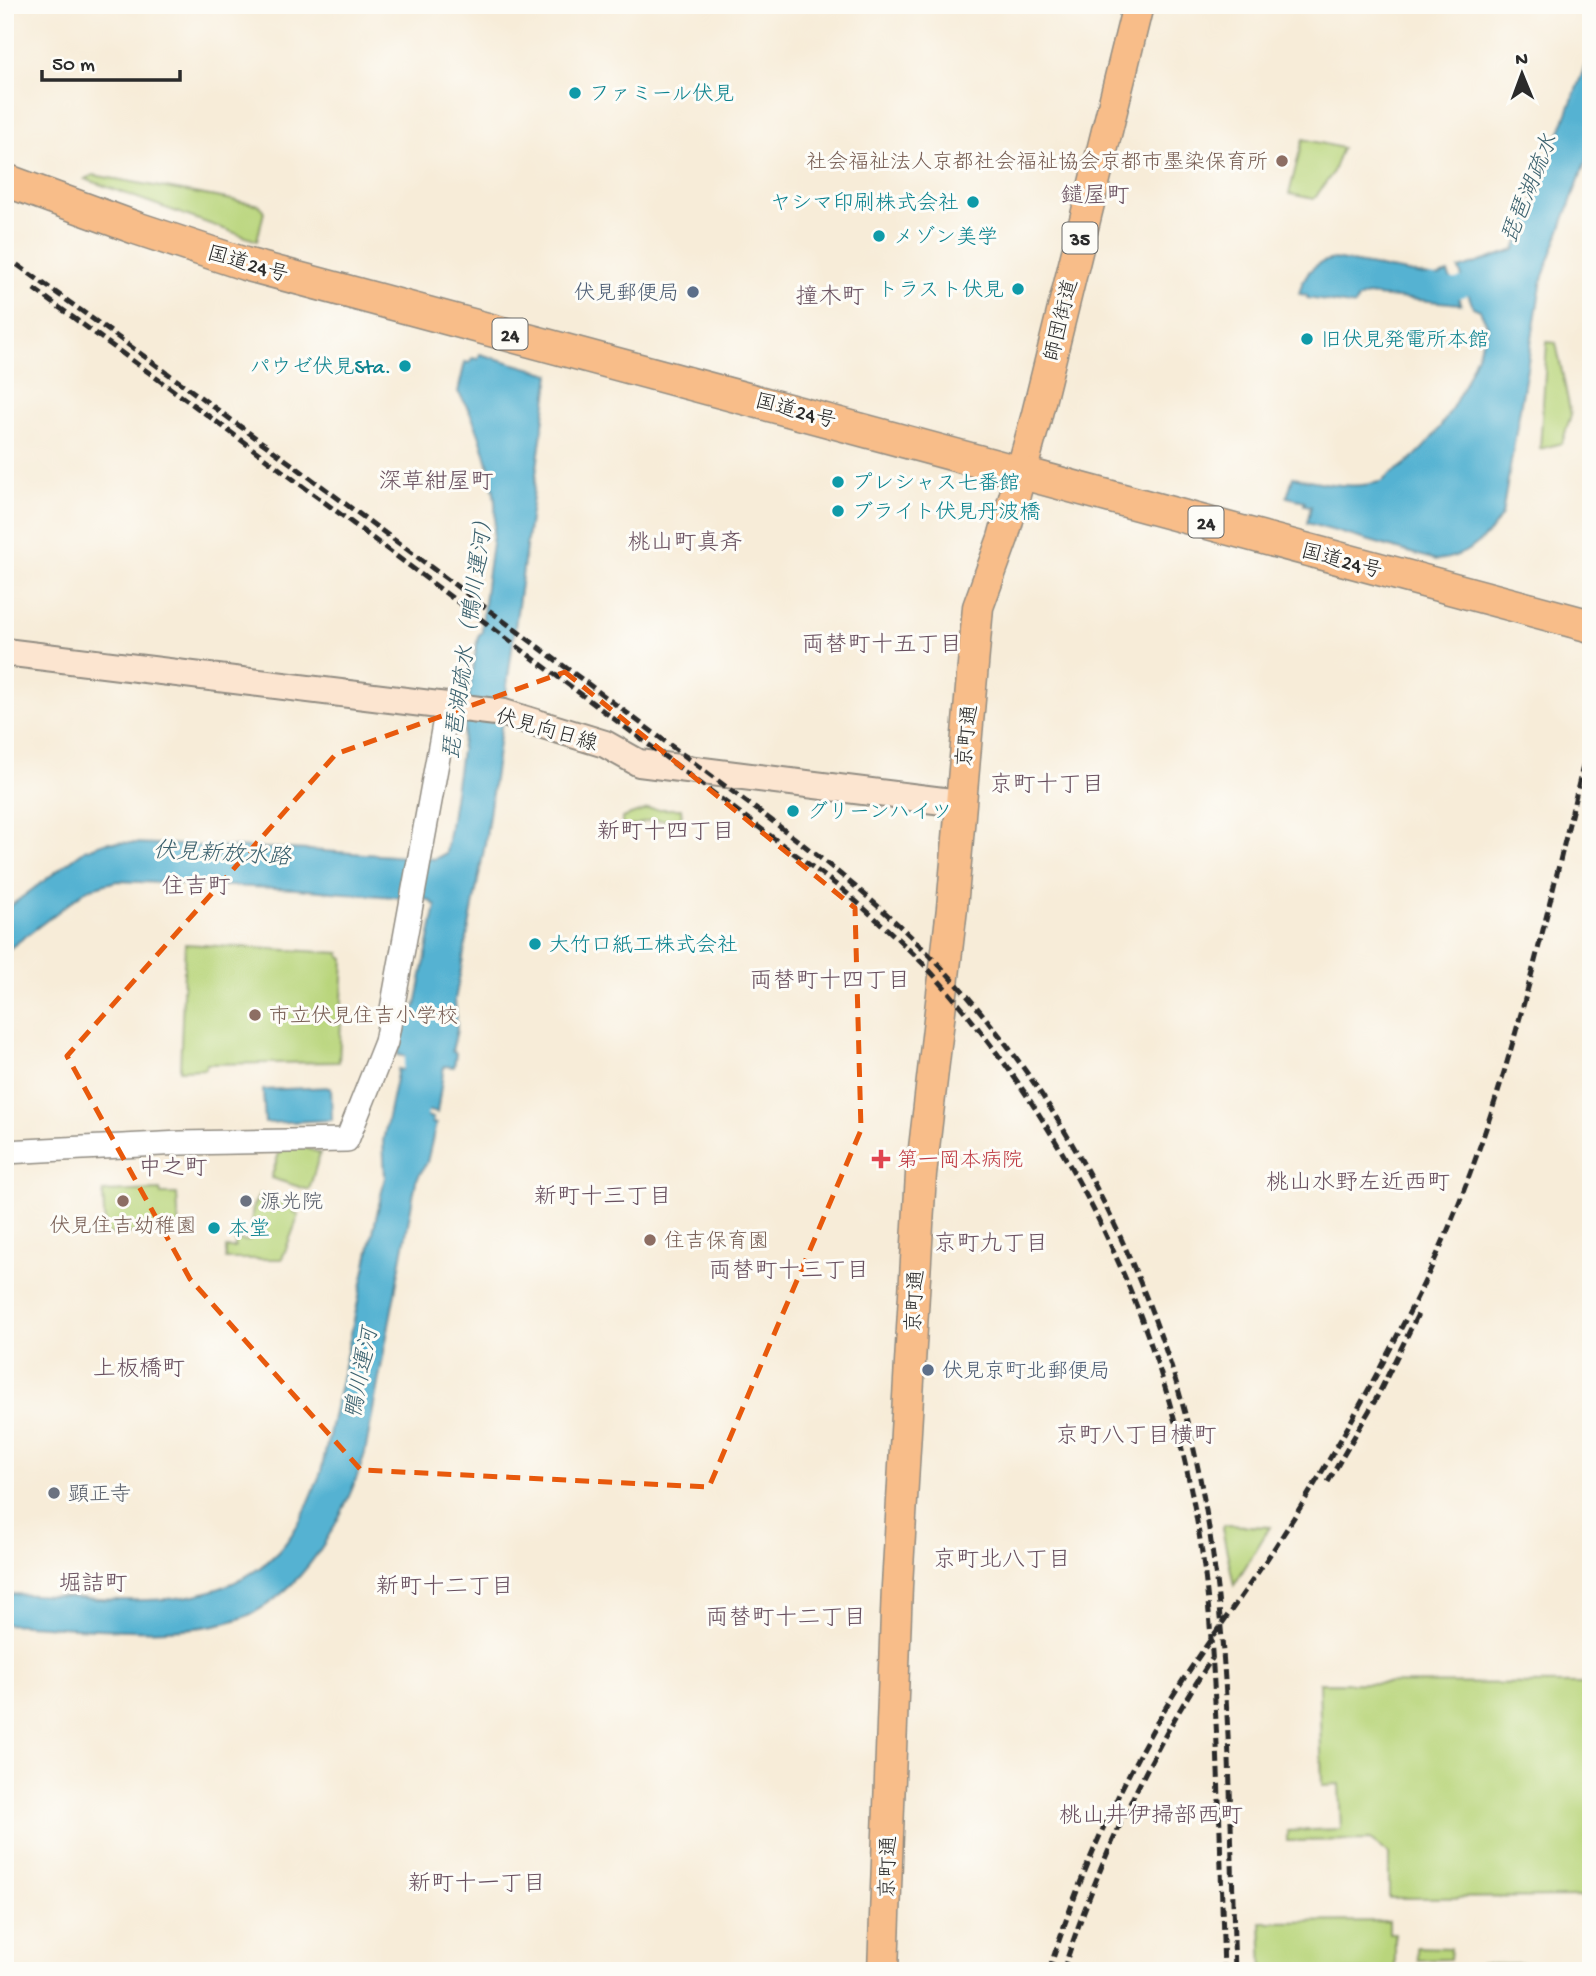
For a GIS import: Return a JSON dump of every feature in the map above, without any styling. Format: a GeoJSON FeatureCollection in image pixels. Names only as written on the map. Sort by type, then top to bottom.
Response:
{"type":"FeatureCollection","features":[{"type":"Feature","properties":{"kind":"highway","name":"国道24号"},"geometry":{"type":"LineString","coordinates":[[5,180],[234,260],[1591,626]]}},
{"type":"Feature","properties":{"kind":"main road","name":"師団街道"},"geometry":{"type":"LineString","coordinates":[[1021,471],[1138,5]]}},
{"type":"Feature","properties":{"kind":"main road","name":"京町通"},"geometry":{"type":"LineString","coordinates":[[883,1971],[897,1586],[921,1174],[952,908],[978,607],[1003,538],[1021,471]]}},
{"type":"Feature","properties":{"kind":"main road","name":"伏見向日線"},"geometry":{"type":"LineString","coordinates":[[5,652],[504,713],[605,744],[639,764],[959,803]]}},
{"type":"Feature","properties":{"kind":"street"},"geometry":{"type":"LineString","coordinates":[[5,1152],[181,1143],[347,1140],[386,1042],[422,855],[454,709]]}},
{"type":"Feature","properties":{"kind":"highlighted area"},"geometry":{"type":"Polygon","coordinates":[[[565,672],[855,908],[861,1130],[709,1487],[361,1470],[190,1279],[67,1056],[336,754],[565,672]]]}},
{"type":"Feature","properties":{"kind":"green space"},"geometry":{"type":"Polygon","coordinates":[[[1303,139],[1342,148],[1332,174],[1314,199],[1289,194],[1303,139]]]}},
{"type":"Feature","properties":{"kind":"green space"},"geometry":{"type":"Polygon","coordinates":[[[93,175],[260,205],[264,212],[257,241],[85,179],[93,175]]]}},
{"type":"Feature","properties":{"kind":"green space"},"geometry":{"type":"Polygon","coordinates":[[[1547,342],[1556,343],[1571,415],[1562,443],[1540,449],[1547,342]]]}},
{"type":"Feature","properties":{"kind":"green space"},"geometry":{"type":"Polygon","coordinates":[[[648,809],[681,809],[682,820],[651,820],[622,829],[622,818],[648,809]]]}},
{"type":"Feature","properties":{"kind":"green space"},"geometry":{"type":"Polygon","coordinates":[[[185,944],[340,953],[340,957],[344,958],[339,1062],[206,1064],[206,1069],[180,1070],[185,944]]]}},
{"type":"Feature","properties":{"kind":"green space"},"geometry":{"type":"Polygon","coordinates":[[[281,1147],[303,1147],[320,1153],[309,1190],[271,1178],[281,1147]]]}},
{"type":"Feature","properties":{"kind":"green space"},"geometry":{"type":"Polygon","coordinates":[[[160,1190],[161,1194],[177,1194],[179,1231],[105,1234],[103,1192],[160,1190]]]}},
{"type":"Feature","properties":{"kind":"green space"},"geometry":{"type":"Polygon","coordinates":[[[260,1194],[296,1208],[294,1213],[299,1215],[282,1259],[226,1259],[226,1248],[235,1248],[235,1240],[249,1241],[253,1206],[260,1194]]]}},
{"type":"Feature","properties":{"kind":"green space"},"geometry":{"type":"Polygon","coordinates":[[[1224,1525],[1270,1527],[1234,1585],[1222,1529],[1224,1525]]]}},
{"type":"Feature","properties":{"kind":"green space"},"geometry":{"type":"Polygon","coordinates":[[[1319,1683],[1591,1684],[1591,1897],[1389,1898],[1389,1854],[1370,1840],[1287,1841],[1287,1831],[1341,1829],[1339,1784],[1322,1785],[1319,1683]]]}},
{"type":"Feature","properties":{"kind":"green space"},"geometry":{"type":"Polygon","coordinates":[[[1389,1921],[1389,1933],[1395,1933],[1395,1971],[1263,1971],[1261,1922],[1389,1921]]]}},
{"type":"Feature","properties":{"kind":"green space"},"geometry":{"type":"Polygon","coordinates":[[[1417,1947],[1451,1948],[1450,1959],[1418,1960],[1417,1947]]]}},
{"type":"Feature","properties":{"kind":"green space"},"geometry":{"type":"Polygon","coordinates":[[[1591,1963],[1591,1971],[1496,1971],[1496,1968],[1481,1968],[1481,1964],[1591,1963]]]}},
{"type":"Feature","properties":{"kind":"water"},"geometry":{"type":"Polygon","coordinates":[[[1591,50],[1591,147],[1542,279],[1502,515],[1474,546],[1456,556],[1436,560],[1307,523],[1311,506],[1304,505],[1305,501],[1287,497],[1293,477],[1347,485],[1381,481],[1426,445],[1452,409],[1488,327],[1480,310],[1473,307],[1459,269],[1515,250],[1591,50]]]}},
{"type":"Feature","properties":{"kind":"water"},"geometry":{"type":"Polygon","coordinates":[[[1334,259],[1435,277],[1448,273],[1461,304],[1366,295],[1358,299],[1355,306],[1307,298],[1307,295],[1299,294],[1310,270],[1334,259]]]}},
{"type":"Feature","properties":{"kind":"water","name":"伏見新放水路"},"geometry":{"type":"Polygon","coordinates":[[[480,354],[550,374],[485,844],[455,1000],[457,1030],[452,1051],[456,1053],[454,1067],[444,1066],[437,1113],[421,1109],[433,1062],[398,1055],[402,1032],[416,1005],[436,906],[429,900],[296,889],[117,881],[88,889],[5,952],[5,910],[85,850],[107,842],[309,850],[435,859],[446,853],[478,636],[482,632],[495,520],[493,489],[485,453],[473,419],[458,392],[465,362],[470,363],[472,358],[478,359],[480,354]]]}},
{"type":"Feature","properties":{"kind":"water"},"geometry":{"type":"Polygon","coordinates":[[[398,1069],[424,1074],[416,1114],[433,1118],[432,1123],[436,1124],[427,1162],[416,1181],[365,1453],[348,1498],[325,1543],[294,1582],[275,1599],[255,1612],[230,1621],[168,1630],[5,1624],[5,1594],[149,1600],[184,1597],[218,1589],[250,1574],[278,1552],[292,1534],[321,1472],[385,1177],[383,1141],[398,1069]]]}},
{"type":"Feature","properties":{"kind":"water"},"geometry":{"type":"Polygon","coordinates":[[[331,1087],[332,1120],[265,1123],[263,1090],[331,1087]]]}},
{"type":"Feature","properties":{"kind":"waterway","name":"琵琶湖疏水"},"geometry":{"type":"LineString","coordinates":[[1429,285],[1455,289],[1492,278]]}},
{"type":"Feature","properties":{"kind":"waterway","name":"鴨川運河"},"geometry":{"type":"LineString","coordinates":[[410,1118],[430,1016]]}},
{"type":"Feature","properties":{"kind":"railway"},"geometry":{"type":"LineString","coordinates":[[5,256],[331,493],[810,850],[891,917],[941,967],[1015,1056],[1078,1154],[1130,1258],[1171,1366],[1192,1439],[1207,1514],[1224,1665],[1235,1971]]}},
{"type":"Feature","properties":{"kind":"railway"},"geometry":{"type":"LineString","coordinates":[[34,289],[225,428],[843,890],[928,969],[994,1049],[1043,1121],[1087,1196],[1124,1275],[1155,1356],[1180,1440],[1198,1526],[1209,1613],[1217,1747],[1224,1971]]}},
{"type":"Feature","properties":{"kind":"railway"},"geometry":{"type":"LineString","coordinates":[[1049,1971],[1087,1865],[1135,1762],[1172,1697],[1277,1544],[1322,1471],[1395,1340],[1442,1245],[1495,1103],[1536,956],[1591,734]]}},
{"type":"Feature","properties":{"kind":"railway"},"geometry":{"type":"LineString","coordinates":[[1328,1482],[1376,1399],[1419,1312]]}},
{"type":"Feature","properties":{"kind":"railway"},"geometry":{"type":"LineString","coordinates":[[1063,1971],[1109,1849],[1147,1769],[1213,1657]]}},
{"type":"Feature","properties":{"kind":"place","name":"ファミール伏見"},"geometry":{"type":"Point","coordinates":[575,93]}},
{"type":"Feature","properties":{"kind":"place","name":"社会福祉法人京都社会福祉協会京都市墨染保育所"},"geometry":{"type":"Point","coordinates":[1282,161]}},
{"type":"Feature","properties":{"kind":"place","name":"ヤシマ印刷株式会社"},"geometry":{"type":"Point","coordinates":[973,202]}},
{"type":"Feature","properties":{"kind":"place","name":"メゾン美学"},"geometry":{"type":"Point","coordinates":[879,236]}},
{"type":"Feature","properties":{"kind":"place","name":"トラスト伏見"},"geometry":{"type":"Point","coordinates":[1018,289]}},
{"type":"Feature","properties":{"kind":"place","name":"伏見郵便局"},"geometry":{"type":"Point","coordinates":[693,292]}},
{"type":"Feature","properties":{"kind":"place","name":"旧伏見発電所本館"},"geometry":{"type":"Point","coordinates":[1307,339]}},
{"type":"Feature","properties":{"kind":"place","name":"パウゼ伏見Sta."},"geometry":{"type":"Point","coordinates":[405,366]}},
{"type":"Feature","properties":{"kind":"place","name":"プレシャス七番館"},"geometry":{"type":"Point","coordinates":[838,482]}},
{"type":"Feature","properties":{"kind":"place","name":"ブライト伏見丹波橋"},"geometry":{"type":"Point","coordinates":[838,511]}},
{"type":"Feature","properties":{"kind":"place","name":"グリーンハイツ"},"geometry":{"type":"Point","coordinates":[793,811]}},
{"type":"Feature","properties":{"kind":"place","name":"大竹口紙工株式会社"},"geometry":{"type":"Point","coordinates":[535,944]}},
{"type":"Feature","properties":{"kind":"place","name":"市立伏見住吉小学校"},"geometry":{"type":"Point","coordinates":[255,1015]}},
{"type":"Feature","properties":{"kind":"place","name":"第一岡本病院"},"geometry":{"type":"Point","coordinates":[881,1159]}},
{"type":"Feature","properties":{"kind":"place","name":"伏見住吉幼稚園"},"geometry":{"type":"Point","coordinates":[123,1201]}},
{"type":"Feature","properties":{"kind":"place","name":"源光院"},"geometry":{"type":"Point","coordinates":[246,1201]}},
{"type":"Feature","properties":{"kind":"place","name":"本堂"},"geometry":{"type":"Point","coordinates":[214,1228]}},
{"type":"Feature","properties":{"kind":"place","name":"住吉保育園"},"geometry":{"type":"Point","coordinates":[650,1240]}},
{"type":"Feature","properties":{"kind":"place","name":"伏見京町北郵便局"},"geometry":{"type":"Point","coordinates":[928,1370]}},
{"type":"Feature","properties":{"kind":"place","name":"顕正寺"},"geometry":{"type":"Point","coordinates":[54,1493]}},
{"type":"Feature","properties":{"kind":"district","name":"鑓屋町"},"geometry":{"type":"Point","coordinates":[1095,194]}},
{"type":"Feature","properties":{"kind":"district","name":"撞木町"},"geometry":{"type":"Point","coordinates":[830,295]}},
{"type":"Feature","properties":{"kind":"district","name":"深草紺屋町"},"geometry":{"type":"Point","coordinates":[436,480]}},
{"type":"Feature","properties":{"kind":"district","name":"桃山町真斉"},"geometry":{"type":"Point","coordinates":[685,541]}},
{"type":"Feature","properties":{"kind":"district","name":"両替町十五丁目"},"geometry":{"type":"Point","coordinates":[882,643]}},
{"type":"Feature","properties":{"kind":"district","name":"京町十丁目"},"geometry":{"type":"Point","coordinates":[1047,783]}},
{"type":"Feature","properties":{"kind":"district","name":"新町十四丁目"},"geometry":{"type":"Point","coordinates":[666,830]}},
{"type":"Feature","properties":{"kind":"district","name":"住吉町"},"geometry":{"type":"Point","coordinates":[196,885]}},
{"type":"Feature","properties":{"kind":"district","name":"両替町十四丁目"},"geometry":{"type":"Point","coordinates":[830,979]}},
{"type":"Feature","properties":{"kind":"district","name":"中之町"},"geometry":{"type":"Point","coordinates":[173,1166]}},
{"type":"Feature","properties":{"kind":"district","name":"桃山水野左近西町"},"geometry":{"type":"Point","coordinates":[1358,1181]}},
{"type":"Feature","properties":{"kind":"district","name":"新町十三丁目"},"geometry":{"type":"Point","coordinates":[603,1195]}},
{"type":"Feature","properties":{"kind":"district","name":"京町九丁目"},"geometry":{"type":"Point","coordinates":[991,1242]}},
{"type":"Feature","properties":{"kind":"district","name":"両替町十三丁目"},"geometry":{"type":"Point","coordinates":[789,1269]}},
{"type":"Feature","properties":{"kind":"district","name":"上板橋町"},"geometry":{"type":"Point","coordinates":[139,1367]}},
{"type":"Feature","properties":{"kind":"district","name":"京町八丁目横町"},"geometry":{"type":"Point","coordinates":[1136,1434]}},
{"type":"Feature","properties":{"kind":"district","name":"京町北八丁目"},"geometry":{"type":"Point","coordinates":[1002,1558]}},
{"type":"Feature","properties":{"kind":"district","name":"堀詰町"},"geometry":{"type":"Point","coordinates":[93,1582]}},
{"type":"Feature","properties":{"kind":"district","name":"新町十二丁目"},"geometry":{"type":"Point","coordinates":[445,1585]}},
{"type":"Feature","properties":{"kind":"district","name":"両替町十二丁目"},"geometry":{"type":"Point","coordinates":[786,1616]}},
{"type":"Feature","properties":{"kind":"district","name":"桃山井伊掃部西町"},"geometry":{"type":"Point","coordinates":[1151,1814]}},
{"type":"Feature","properties":{"kind":"district","name":"新町十一丁目"},"geometry":{"type":"Point","coordinates":[477,1882]}},
{"type":"Feature","properties":{"kind":"water label","name":"琵琶湖疏水（鴨川運河）"},"geometry":{"type":"Point","coordinates":[467,634]}}]}
